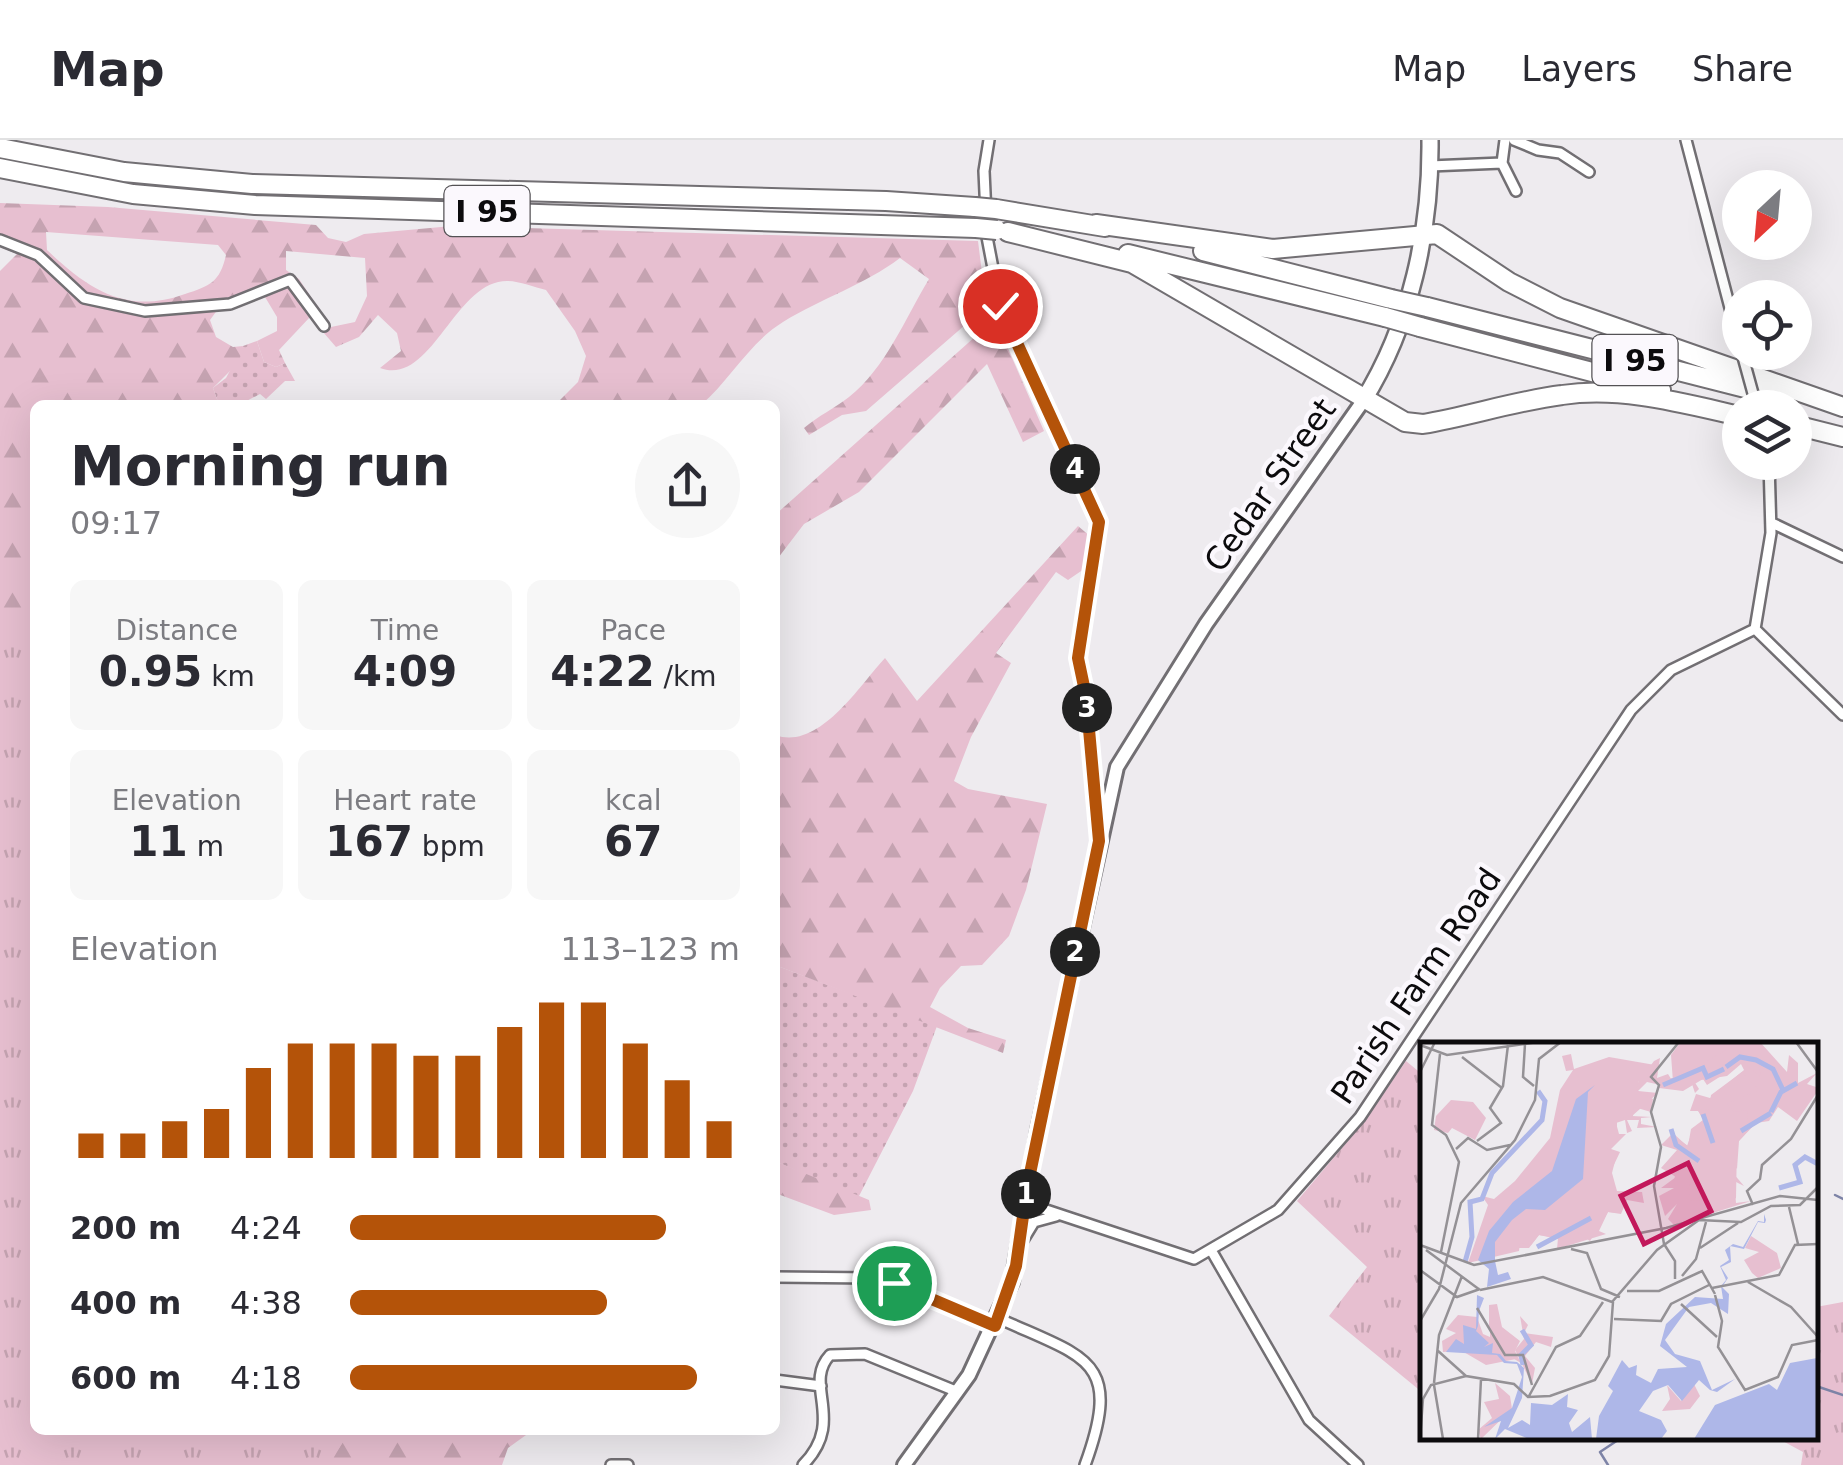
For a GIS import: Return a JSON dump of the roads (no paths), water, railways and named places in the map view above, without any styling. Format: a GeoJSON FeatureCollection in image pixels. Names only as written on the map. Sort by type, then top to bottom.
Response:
{"type":"FeatureCollection","features":[{"type":"Feature","properties":{"kind":"highway","name":"I 95"},"geometry":{"type":"LineString","coordinates":[[0,148],[124,172],[235,183],[886,201],[996,209],[1096,224],[1843,410]]}},
{"type":"Feature","properties":{"kind":"highway","name":"I 95"},"geometry":{"type":"LineString","coordinates":[[0,168],[133,194],[255,205],[1003,231],[1084,244],[1385,317],[1722,408]]}},
{"type":"Feature","properties":{"kind":"highway"},"geometry":{"type":"LineString","coordinates":[[1096,224],[1273,248],[1422,233],[1446,238],[1509,282],[1560,308],[1843,410]]}},
{"type":"Feature","properties":{"kind":"highway"},"geometry":{"type":"LineString","coordinates":[[1003,231],[1132,263],[1362,400],[1414,424],[1563,394],[1602,392],[1722,410]]}},
{"type":"Feature","properties":{"kind":"highway"},"geometry":{"type":"LineString","coordinates":[[1812,430],[1842,437]]}},
{"type":"Feature","properties":{"kind":"main road","name":"Cedar Street"},"geometry":{"type":"LineString","coordinates":[[904,1465],[958,1392],[997,1322],[1019,1246],[1117,767],[1206,624],[1362,400],[1396,339],[1422,233],[1430,140]]}},
{"type":"Feature","properties":{"kind":"street"},"geometry":{"type":"LineString","coordinates":[[988,140],[984,171],[987,237],[1000,306],[1099,522],[1078,658],[1086,696],[1099,841]]}},
{"type":"Feature","properties":{"kind":"street"},"geometry":{"type":"LineString","coordinates":[[1505,140],[1502,163],[1516,191]]}},
{"type":"Feature","properties":{"kind":"street"},"geometry":{"type":"LineString","coordinates":[[1514,140],[1538,150],[1560,153],[1589,172]]}},
{"type":"Feature","properties":{"kind":"street"},"geometry":{"type":"LineString","coordinates":[[1686,140],[1723,280]]}},
{"type":"Feature","properties":{"kind":"street"},"geometry":{"type":"LineString","coordinates":[[1430,166],[1502,163]]}},
{"type":"Feature","properties":{"kind":"street"},"geometry":{"type":"LineString","coordinates":[[0,240],[38,255],[70,287],[101,304],[145,311],[194,310],[250,299],[290,280],[324,326]]}},
{"type":"Feature","properties":{"kind":"street"},"geometry":{"type":"LineString","coordinates":[[1771,480],[1772,523],[1755,629],[1843,715]]}},
{"type":"Feature","properties":{"kind":"street"},"geometry":{"type":"LineString","coordinates":[[1772,523],[1843,557]]}},
{"type":"Feature","properties":{"kind":"street","name":"Parish Farm Road"},"geometry":{"type":"LineString","coordinates":[[1025,1203],[1181,1258],[1194,1259],[1278,1210],[1360,1117],[1612,734],[1654,684],[1671,670],[1755,629]]}},
{"type":"Feature","properties":{"kind":"street"},"geometry":{"type":"LineString","coordinates":[[1019,1246],[1034,1222],[1064,1216]]}},
{"type":"Feature","properties":{"kind":"street"},"geometry":{"type":"LineString","coordinates":[[1211,1250],[1310,1420],[1358,1465]]}},
{"type":"Feature","properties":{"kind":"street"},"geometry":{"type":"LineString","coordinates":[[780,1278],[873,1278],[1074,1352],[1090,1364],[1100,1380],[1102,1402],[1086,1465]]}},
{"type":"Feature","properties":{"kind":"street"},"geometry":{"type":"LineString","coordinates":[[802,1465],[814,1453],[826,1427],[821,1386],[824,1362],[830,1355],[849,1352],[884,1360],[958,1392]]}},
{"type":"Feature","properties":{"kind":"street"},"geometry":{"type":"LineString","coordinates":[[780,1381],[821,1386]]}},
{"type":"Feature","properties":{"kind":"street"},"geometry":{"type":"LineString","coordinates":[[611,1465],[628,1465]]}},
{"type":"Feature","properties":{"kind":"waterway"},"geometry":{"type":"LineString","coordinates":[[1835,1195],[1843,1199]]}},
{"type":"Feature","properties":{"kind":"waterway"},"geometry":{"type":"LineString","coordinates":[[1818,1387],[1843,1395]]}},
{"type":"Feature","properties":{"kind":"waterway"},"geometry":{"type":"LineString","coordinates":[[1608,1465],[1600,1452],[1618,1440]]}}]}
